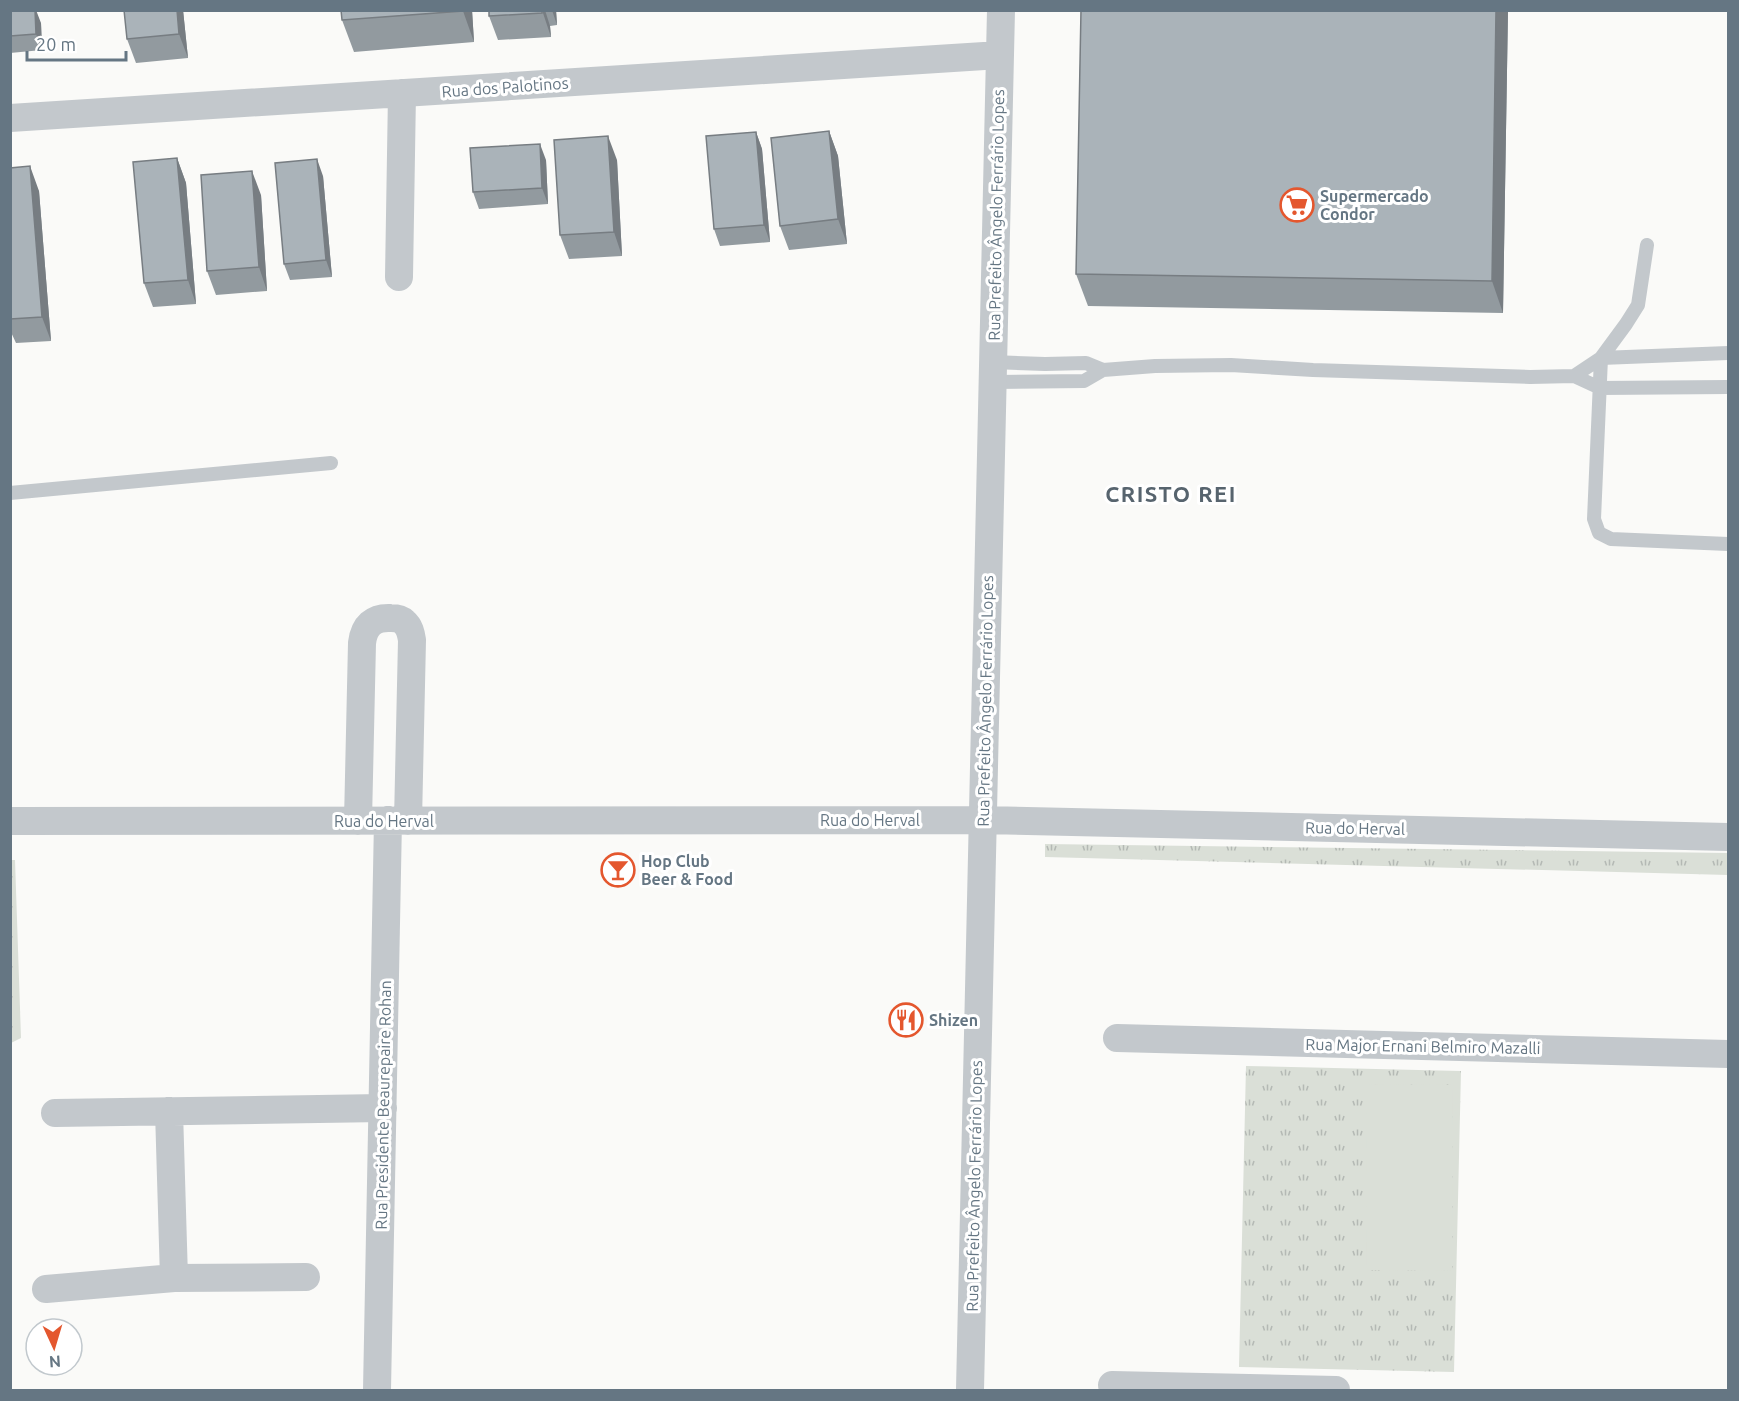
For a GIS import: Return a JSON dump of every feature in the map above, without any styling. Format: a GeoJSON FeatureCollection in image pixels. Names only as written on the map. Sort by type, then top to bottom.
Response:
{"type":"FeatureCollection","features":[{"type":"Feature","properties":{"kind":"street","name":"Rua Prefeito Ângelo Ferrário Lopes"},"geometry":{"type":"LineString","coordinates":[[970,1390],[1001,10]]}},
{"type":"Feature","properties":{"kind":"street","name":"Rua dos Palotinos"},"geometry":{"type":"LineString","coordinates":[[10,118],[1000,55]]}},
{"type":"Feature","properties":{"kind":"street"},"geometry":{"type":"LineString","coordinates":[[399,277],[402,93]]}},
{"type":"Feature","properties":{"kind":"street","name":"Rua Presidente Beaurepaire Rohan"},"geometry":{"type":"LineString","coordinates":[[358,821],[362,643],[366,627],[371,622],[382,618],[396,618],[404,622],[410,630],[412,640],[398,821],[383,1108],[377,1390]]}},
{"type":"Feature","properties":{"kind":"street","name":"Rua do Herval"},"geometry":{"type":"LineString","coordinates":[[10,821],[983,820],[1728,837]]}},
{"type":"Feature","properties":{"kind":"street","name":"Rua Major Ernani Belmiro Mazalli"},"geometry":{"type":"LineString","coordinates":[[1117,1038],[1728,1054]]}},
{"type":"Feature","properties":{"kind":"street"},"geometry":{"type":"LineString","coordinates":[[55,1113],[383,1108]]}},
{"type":"Feature","properties":{"kind":"street"},"geometry":{"type":"LineString","coordinates":[[169,1111],[174,1278]]}},
{"type":"Feature","properties":{"kind":"street"},"geometry":{"type":"LineString","coordinates":[[46,1289],[174,1278],[306,1277]]}},
{"type":"Feature","properties":{"kind":"street"},"geometry":{"type":"LineString","coordinates":[[1112,1385],[1336,1390]]}},
{"type":"Feature","properties":{"kind":"lane"},"geometry":{"type":"LineString","coordinates":[[1574,376],[1601,358],[1638,305],[1647,245]]}},
{"type":"Feature","properties":{"kind":"lane"},"geometry":{"type":"LineString","coordinates":[[1601,358],[1728,353]]}},
{"type":"Feature","properties":{"kind":"lane"},"geometry":{"type":"LineString","coordinates":[[1601,358],[1594,519],[1599,533],[1611,539],[1728,544]]}},
{"type":"Feature","properties":{"kind":"lane"},"geometry":{"type":"LineString","coordinates":[[993,372],[1045,364],[1086,363],[1103,370]]}},
{"type":"Feature","properties":{"kind":"lane"},"geometry":{"type":"LineString","coordinates":[[993,372],[1084,381],[1103,370],[1155,366],[1231,365],[1530,377],[1574,376],[1600,388],[1728,387]]}},
{"type":"Feature","properties":{"kind":"lane"},"geometry":{"type":"LineString","coordinates":[[10,493],[331,463]]}},
{"type":"Feature","properties":{"kind":"green space"},"geometry":{"type":"Polygon","coordinates":[[[1045,844],[1728,853],[1728,875],[1045,857],[1045,844]]]}},
{"type":"Feature","properties":{"kind":"green space"},"geometry":{"type":"Polygon","coordinates":[[[11,860],[15,860],[21,1038],[11,1043],[11,860]]]}},
{"type":"Feature","properties":{"kind":"green space"},"geometry":{"type":"Polygon","coordinates":[[[1246,1066],[1461,1071],[1454,1372],[1239,1367],[1246,1066]]]}},
{"type":"Feature","properties":{"kind":"green space"},"geometry":{"type":"Polygon","coordinates":[[[1367,1084],[1453,1085],[1452,1271],[1366,1270],[1367,1084]]]}},
{"type":"Feature","properties":{"kind":"building"},"geometry":{"type":"Polygon","coordinates":[[[10,10],[35,10],[36,34],[10,36],[10,10]]]}},
{"type":"Feature","properties":{"kind":"building"},"geometry":{"type":"Polygon","coordinates":[[[124,10],[177,10],[179,34],[127,39],[124,10]]]}},
{"type":"Feature","properties":{"kind":"building"},"geometry":{"type":"Polygon","coordinates":[[[341,10],[463,10],[463,11],[342,20],[341,10]]]}},
{"type":"Feature","properties":{"kind":"building"},"geometry":{"type":"Polygon","coordinates":[[[489,10],[542,10],[542,13],[489,16],[489,10]]]}},
{"type":"Feature","properties":{"kind":"building","name":"Supermercado Condor"},"geometry":{"type":"Polygon","coordinates":[[[1081,10],[1496,10],[1492,281],[1076,274],[1081,10]]]}},
{"type":"Feature","properties":{"kind":"building"},"geometry":{"type":"Polygon","coordinates":[[[829,131],[838,219],[780,226],[771,138],[829,131]]]}},
{"type":"Feature","properties":{"kind":"building"},"geometry":{"type":"Polygon","coordinates":[[[756,132],[764,225],[714,229],[706,136],[756,132]]]}},
{"type":"Feature","properties":{"kind":"building"},"geometry":{"type":"Polygon","coordinates":[[[608,136],[614,232],[560,235],[554,140],[608,136]]]}},
{"type":"Feature","properties":{"kind":"building"},"geometry":{"type":"Polygon","coordinates":[[[540,144],[542,188],[473,192],[470,148],[540,144]]]}},
{"type":"Feature","properties":{"kind":"building"},"geometry":{"type":"Polygon","coordinates":[[[177,158],[188,280],[144,283],[133,162],[177,158]]]}},
{"type":"Feature","properties":{"kind":"building"},"geometry":{"type":"Polygon","coordinates":[[[317,159],[326,260],[284,264],[275,163],[317,159]]]}},
{"type":"Feature","properties":{"kind":"building"},"geometry":{"type":"Polygon","coordinates":[[[30,166],[42,317],[10,319],[10,168],[30,166]]]}},
{"type":"Feature","properties":{"kind":"building"},"geometry":{"type":"Polygon","coordinates":[[[252,171],[259,267],[207,271],[201,175],[252,171]]]}},
{"type":"Feature","properties":{"kind":"place","name":"Supermercado Condor"},"geometry":{"type":"Point","coordinates":[1297,205]}},
{"type":"Feature","properties":{"kind":"place","name":"Hop Club Beer & Food"},"geometry":{"type":"Point","coordinates":[618,870]}},
{"type":"Feature","properties":{"kind":"place","name":"Shizen"},"geometry":{"type":"Point","coordinates":[906,1020]}},
{"type":"Feature","properties":{"kind":"district","name":"CRISTO REI"},"geometry":{"type":"Point","coordinates":[1171,494]}}]}
